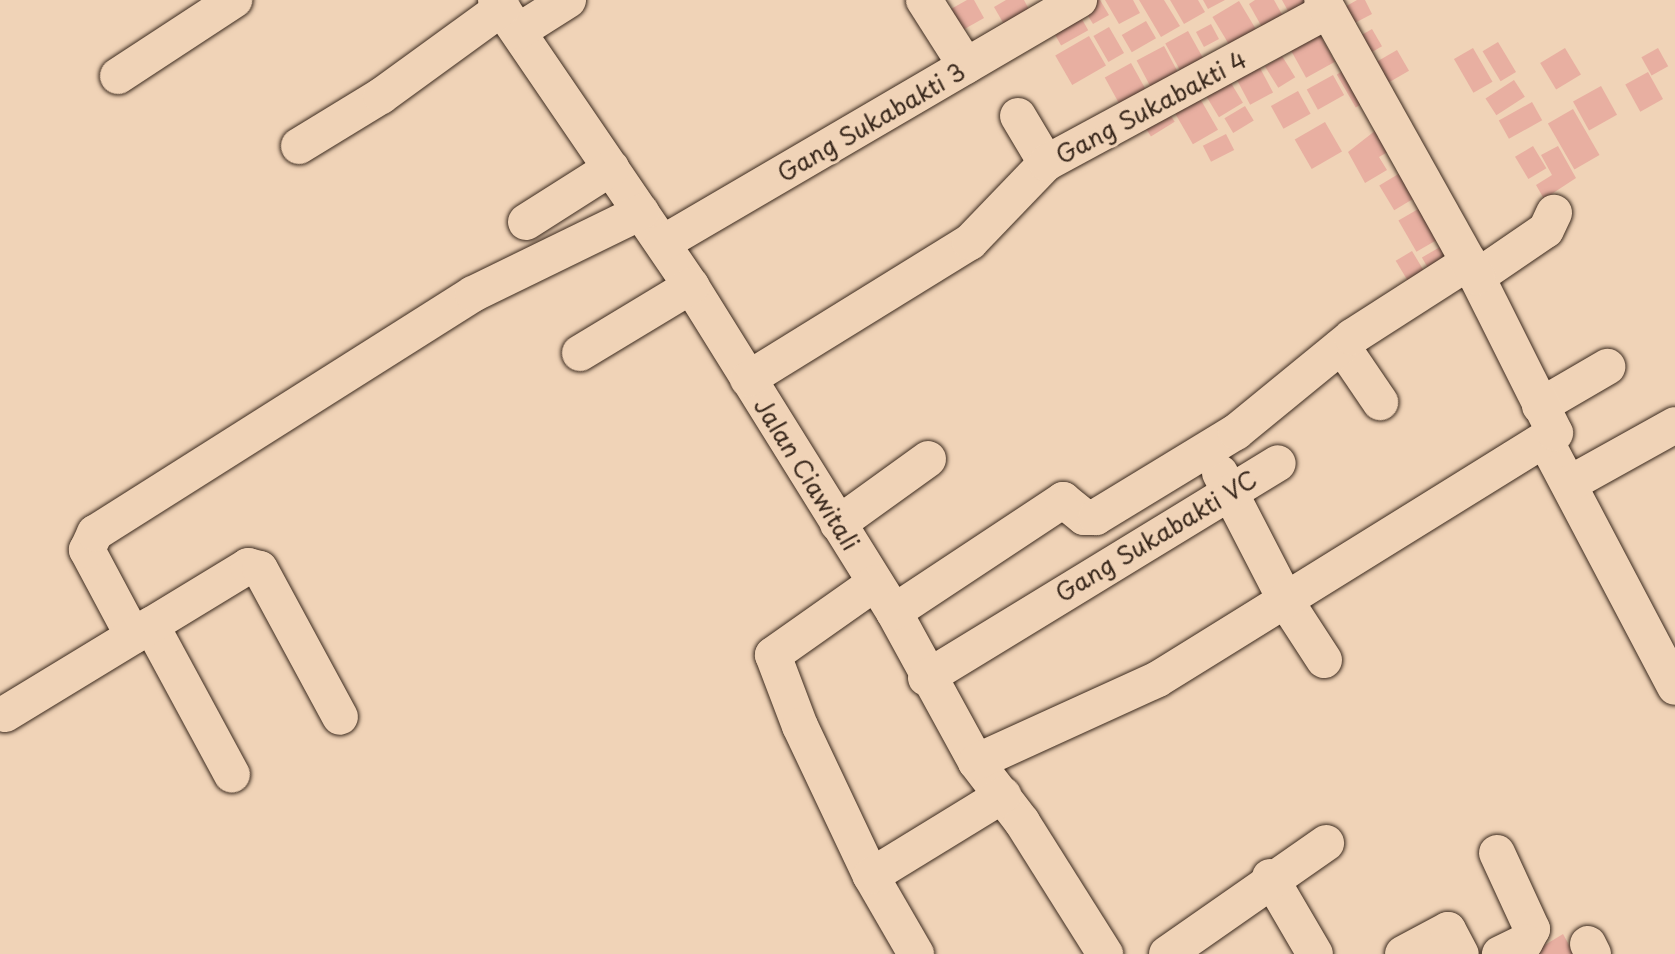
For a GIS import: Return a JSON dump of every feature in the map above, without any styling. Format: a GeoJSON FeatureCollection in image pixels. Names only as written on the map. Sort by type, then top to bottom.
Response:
{"type":"FeatureCollection","features":[{"type":"Feature","properties":{"kind":"street"},"geometry":{"type":"LineString","coordinates":[[118,76],[234,0]]}},
{"type":"Feature","properties":{"kind":"street"},"geometry":{"type":"LineString","coordinates":[[299,146],[506,13],[568,0]]}},
{"type":"Feature","properties":{"kind":"street"},"geometry":{"type":"LineString","coordinates":[[924,0],[966,66]]}},
{"type":"Feature","properties":{"kind":"street","name":"Gang Sukabakti 3"},"geometry":{"type":"LineString","coordinates":[[663,243],[1079,0]]}},
{"type":"Feature","properties":{"kind":"street"},"geometry":{"type":"LineString","coordinates":[[1325,5],[1473,270],[1569,484],[1675,687]]}},
{"type":"Feature","properties":{"kind":"street","name":"Gang Sukabakti 4"},"geometry":{"type":"LineString","coordinates":[[748,379],[970,242],[1046,163],[1325,5]]}},
{"type":"Feature","properties":{"kind":"street","name":"Jalan Ciawitali"},"geometry":{"type":"LineString","coordinates":[[506,13],[691,286],[884,598],[926,678],[976,762],[1003,795],[1105,954]]}},
{"type":"Feature","properties":{"kind":"street"},"geometry":{"type":"LineString","coordinates":[[1018,116],[1046,163]]}},
{"type":"Feature","properties":{"kind":"street"},"geometry":{"type":"LineString","coordinates":[[526,222],[611,168]]}},
{"type":"Feature","properties":{"kind":"street"},"geometry":{"type":"LineString","coordinates":[[232,775],[87,550],[95,533],[473,294],[641,212]]}},
{"type":"Feature","properties":{"kind":"street"},"geometry":{"type":"LineString","coordinates":[[916,954],[871,876],[800,726],[773,655],[1063,500],[1084,517],[1096,517],[1208,449],[1342,346],[1546,230],[1554,213]]}},
{"type":"Feature","properties":{"kind":"street"},"geometry":{"type":"LineString","coordinates":[[580,353],[691,286]]}},
{"type":"Feature","properties":{"kind":"street"},"geometry":{"type":"LineString","coordinates":[[1342,346],[1380,402]]}},
{"type":"Feature","properties":{"kind":"street"},"geometry":{"type":"LineString","coordinates":[[976,762],[1158,679],[1287,603],[1542,423],[1607,367]]}},
{"type":"Feature","properties":{"kind":"street"},"geometry":{"type":"LineString","coordinates":[[1569,484],[1675,425]]}},
{"type":"Feature","properties":{"kind":"street"},"geometry":{"type":"LineString","coordinates":[[1208,449],[1287,603],[1324,660]]}},
{"type":"Feature","properties":{"kind":"street"},"geometry":{"type":"LineString","coordinates":[[838,524],[928,459]]}},
{"type":"Feature","properties":{"kind":"street","name":"Gang Sukabakti VC"},"geometry":{"type":"LineString","coordinates":[[926,678],[1278,463]]}},
{"type":"Feature","properties":{"kind":"street"},"geometry":{"type":"LineString","coordinates":[[5,714],[255,566],[340,717]]}},
{"type":"Feature","properties":{"kind":"street"},"geometry":{"type":"LineString","coordinates":[[871,876],[1003,795]]}},
{"type":"Feature","properties":{"kind":"street"},"geometry":{"type":"LineString","coordinates":[[1167,954],[1270,877],[1326,843]]}},
{"type":"Feature","properties":{"kind":"street"},"geometry":{"type":"LineString","coordinates":[[1497,853],[1532,929],[1525,942],[1500,954]]}},
{"type":"Feature","properties":{"kind":"street"},"geometry":{"type":"LineString","coordinates":[[1270,877],[1315,954]]}},
{"type":"Feature","properties":{"kind":"street"},"geometry":{"type":"LineString","coordinates":[[1403,954],[1448,930],[1461,954]]}},
{"type":"Feature","properties":{"kind":"building"},"geometry":{"type":"Polygon","coordinates":[[[967,0],[974,0],[984,18],[954,35],[942,14],[967,0]]]}},
{"type":"Feature","properties":{"kind":"building"},"geometry":{"type":"Polygon","coordinates":[[[1006,0],[1024,0],[1034,19],[1009,33],[994,7],[1006,0]]]}},
{"type":"Feature","properties":{"kind":"building"},"geometry":{"type":"Polygon","coordinates":[[[1100,0],[1109,15],[1093,24],[1082,6],[1100,0]]]}},
{"type":"Feature","properties":{"kind":"building"},"geometry":{"type":"Polygon","coordinates":[[[1105,0],[1133,0],[1140,13],[1119,24],[1105,0]]]}},
{"type":"Feature","properties":{"kind":"building"},"geometry":{"type":"Polygon","coordinates":[[[1139,0],[1164,0],[1180,26],[1161,37],[1139,0]]]}},
{"type":"Feature","properties":{"kind":"building"},"geometry":{"type":"Polygon","coordinates":[[[1170,0],[1198,0],[1205,12],[1184,24],[1170,0]]]}},
{"type":"Feature","properties":{"kind":"building"},"geometry":{"type":"Polygon","coordinates":[[[1203,0],[1225,0],[1208,9],[1203,0]]]}},
{"type":"Feature","properties":{"kind":"building"},"geometry":{"type":"Polygon","coordinates":[[[1255,0],[1274,0],[1289,27],[1268,38],[1249,4],[1255,0]]]}},
{"type":"Feature","properties":{"kind":"building"},"geometry":{"type":"Polygon","coordinates":[[[1282,0],[1313,0],[1294,22],[1282,0]]]}},
{"type":"Feature","properties":{"kind":"building"},"geometry":{"type":"Polygon","coordinates":[[[1357,0],[1365,0],[1372,14],[1345,28],[1336,12],[1357,0]]]}},
{"type":"Feature","properties":{"kind":"building"},"geometry":{"type":"Polygon","coordinates":[[[1239,1],[1260,36],[1234,52],[1212,17],[1239,1]]]}},
{"type":"Feature","properties":{"kind":"building"},"geometry":{"type":"Polygon","coordinates":[[[1078,12],[1088,30],[1061,45],[1051,27],[1078,12]]]}},
{"type":"Feature","properties":{"kind":"building"},"geometry":{"type":"Polygon","coordinates":[[[1146,21],[1156,38],[1132,52],[1122,35],[1146,21]]]}},
{"type":"Feature","properties":{"kind":"building"},"geometry":{"type":"Polygon","coordinates":[[[1211,24],[1219,39],[1204,47],[1196,32],[1211,24]]]}},
{"type":"Feature","properties":{"kind":"building"},"geometry":{"type":"Polygon","coordinates":[[[1109,27],[1124,53],[1108,62],[1093,36],[1109,27]]]}},
{"type":"Feature","properties":{"kind":"building"},"geometry":{"type":"Polygon","coordinates":[[[1372,29],[1382,46],[1359,59],[1349,42],[1372,29]]]}},
{"type":"Feature","properties":{"kind":"building"},"geometry":{"type":"Polygon","coordinates":[[[1188,31],[1206,63],[1183,76],[1165,44],[1188,31]]]}},
{"type":"Feature","properties":{"kind":"building"},"geometry":{"type":"Polygon","coordinates":[[[1319,33],[1335,62],[1306,78],[1290,49],[1319,33]]]}},
{"type":"Feature","properties":{"kind":"building"},"geometry":{"type":"Polygon","coordinates":[[[1089,36],[1106,65],[1072,85],[1055,56],[1089,36]]]}},
{"type":"Feature","properties":{"kind":"building"},"geometry":{"type":"Polygon","coordinates":[[[1498,42],[1516,72],[1501,81],[1483,51],[1498,42]]]}},
{"type":"Feature","properties":{"kind":"building"},"geometry":{"type":"Polygon","coordinates":[[[1164,46],[1178,72],[1151,87],[1137,61],[1164,46]]]}},
{"type":"Feature","properties":{"kind":"building"},"geometry":{"type":"Polygon","coordinates":[[[1473,48],[1492,82],[1473,93],[1454,59],[1473,48]]]}},
{"type":"Feature","properties":{"kind":"building"},"geometry":{"type":"Polygon","coordinates":[[[1565,48],[1581,75],[1556,90],[1540,63],[1565,48]]]}},
{"type":"Feature","properties":{"kind":"building"},"geometry":{"type":"Polygon","coordinates":[[[1658,48],[1668,66],[1652,76],[1641,57],[1658,48]]]}},
{"type":"Feature","properties":{"kind":"building"},"geometry":{"type":"Polygon","coordinates":[[[1397,50],[1409,71],[1379,88],[1367,68],[1397,50]]]}},
{"type":"Feature","properties":{"kind":"building"},"geometry":{"type":"Polygon","coordinates":[[[1282,56],[1295,77],[1278,88],[1265,67],[1282,56]]]}},
{"type":"Feature","properties":{"kind":"building"},"geometry":{"type":"Polygon","coordinates":[[[1131,63],[1149,95],[1123,110],[1105,78],[1131,63]]]}},
{"type":"Feature","properties":{"kind":"building"},"geometry":{"type":"Polygon","coordinates":[[[1259,66],[1273,92],[1250,105],[1236,78],[1259,66]]]}},
{"type":"Feature","properties":{"kind":"building"},"geometry":{"type":"Polygon","coordinates":[[[1348,68],[1367,101],[1356,107],[1337,74],[1348,68]]]}},
{"type":"Feature","properties":{"kind":"building"},"geometry":{"type":"Polygon","coordinates":[[[1648,72],[1663,99],[1640,112],[1625,85],[1648,72]]]}},
{"type":"Feature","properties":{"kind":"building"},"geometry":{"type":"Polygon","coordinates":[[[1333,75],[1344,95],[1318,110],[1307,90],[1333,75]]]}},
{"type":"Feature","properties":{"kind":"building"},"geometry":{"type":"Polygon","coordinates":[[[1228,78],[1243,103],[1219,117],[1204,92],[1228,78]]]}},
{"type":"Feature","properties":{"kind":"building"},"geometry":{"type":"Polygon","coordinates":[[[1514,80],[1525,97],[1496,115],[1485,99],[1514,80]]]}},
{"type":"Feature","properties":{"kind":"building"},"geometry":{"type":"Polygon","coordinates":[[[1601,86],[1617,115],[1589,130],[1573,102],[1601,86]]]}},
{"type":"Feature","properties":{"kind":"building"},"geometry":{"type":"Polygon","coordinates":[[[1298,91],[1311,114],[1283,129],[1271,106],[1298,91]]]}},
{"type":"Feature","properties":{"kind":"building"},"geometry":{"type":"Polygon","coordinates":[[[1198,95],[1218,130],[1193,144],[1173,110],[1198,95]]]}},
{"type":"Feature","properties":{"kind":"building"},"geometry":{"type":"Polygon","coordinates":[[[1532,102],[1542,120],[1509,139],[1499,120],[1532,102]]]}},
{"type":"Feature","properties":{"kind":"building"},"geometry":{"type":"Polygon","coordinates":[[[1163,103],[1175,122],[1151,136],[1139,118],[1163,103]]]}},
{"type":"Feature","properties":{"kind":"building"},"geometry":{"type":"Polygon","coordinates":[[[1245,106],[1254,121],[1233,133],[1224,118],[1245,106]]]}},
{"type":"Feature","properties":{"kind":"building"},"geometry":{"type":"Polygon","coordinates":[[[1573,109],[1600,155],[1574,169],[1548,124],[1573,109]]]}},
{"type":"Feature","properties":{"kind":"building"},"geometry":{"type":"Polygon","coordinates":[[[1325,122],[1342,151],[1312,169],[1295,140],[1325,122]]]}},
{"type":"Feature","properties":{"kind":"building"},"geometry":{"type":"Polygon","coordinates":[[[1385,123],[1398,146],[1379,157],[1387,170],[1365,183],[1348,152],[1385,123]]]}},
{"type":"Feature","properties":{"kind":"building"},"geometry":{"type":"Polygon","coordinates":[[[1226,134],[1234,150],[1211,162],[1203,146],[1226,134]]]}},
{"type":"Feature","properties":{"kind":"building"},"geometry":{"type":"Polygon","coordinates":[[[1533,146],[1546,168],[1528,179],[1515,157],[1533,146]]]}},
{"type":"Feature","properties":{"kind":"building"},"geometry":{"type":"Polygon","coordinates":[[[1558,146],[1576,178],[1544,199],[1536,185],[1552,175],[1541,155],[1558,146]]]}},
{"type":"Feature","properties":{"kind":"building"},"geometry":{"type":"Polygon","coordinates":[[[1405,170],[1420,195],[1394,210],[1379,185],[1405,170]]]}},
{"type":"Feature","properties":{"kind":"building"},"geometry":{"type":"Polygon","coordinates":[[[1427,204],[1445,235],[1416,252],[1398,220],[1427,204]]]}},
{"type":"Feature","properties":{"kind":"building"},"geometry":{"type":"Polygon","coordinates":[[[1447,243],[1457,260],[1432,275],[1422,258],[1447,243]]]}},
{"type":"Feature","properties":{"kind":"building"},"geometry":{"type":"Polygon","coordinates":[[[1412,251],[1429,279],[1413,289],[1396,261],[1412,251]]]}},
{"type":"Feature","properties":{"kind":"building"},"geometry":{"type":"Polygon","coordinates":[[[1563,934],[1574,954],[1530,954],[1563,934]]]}}]}
